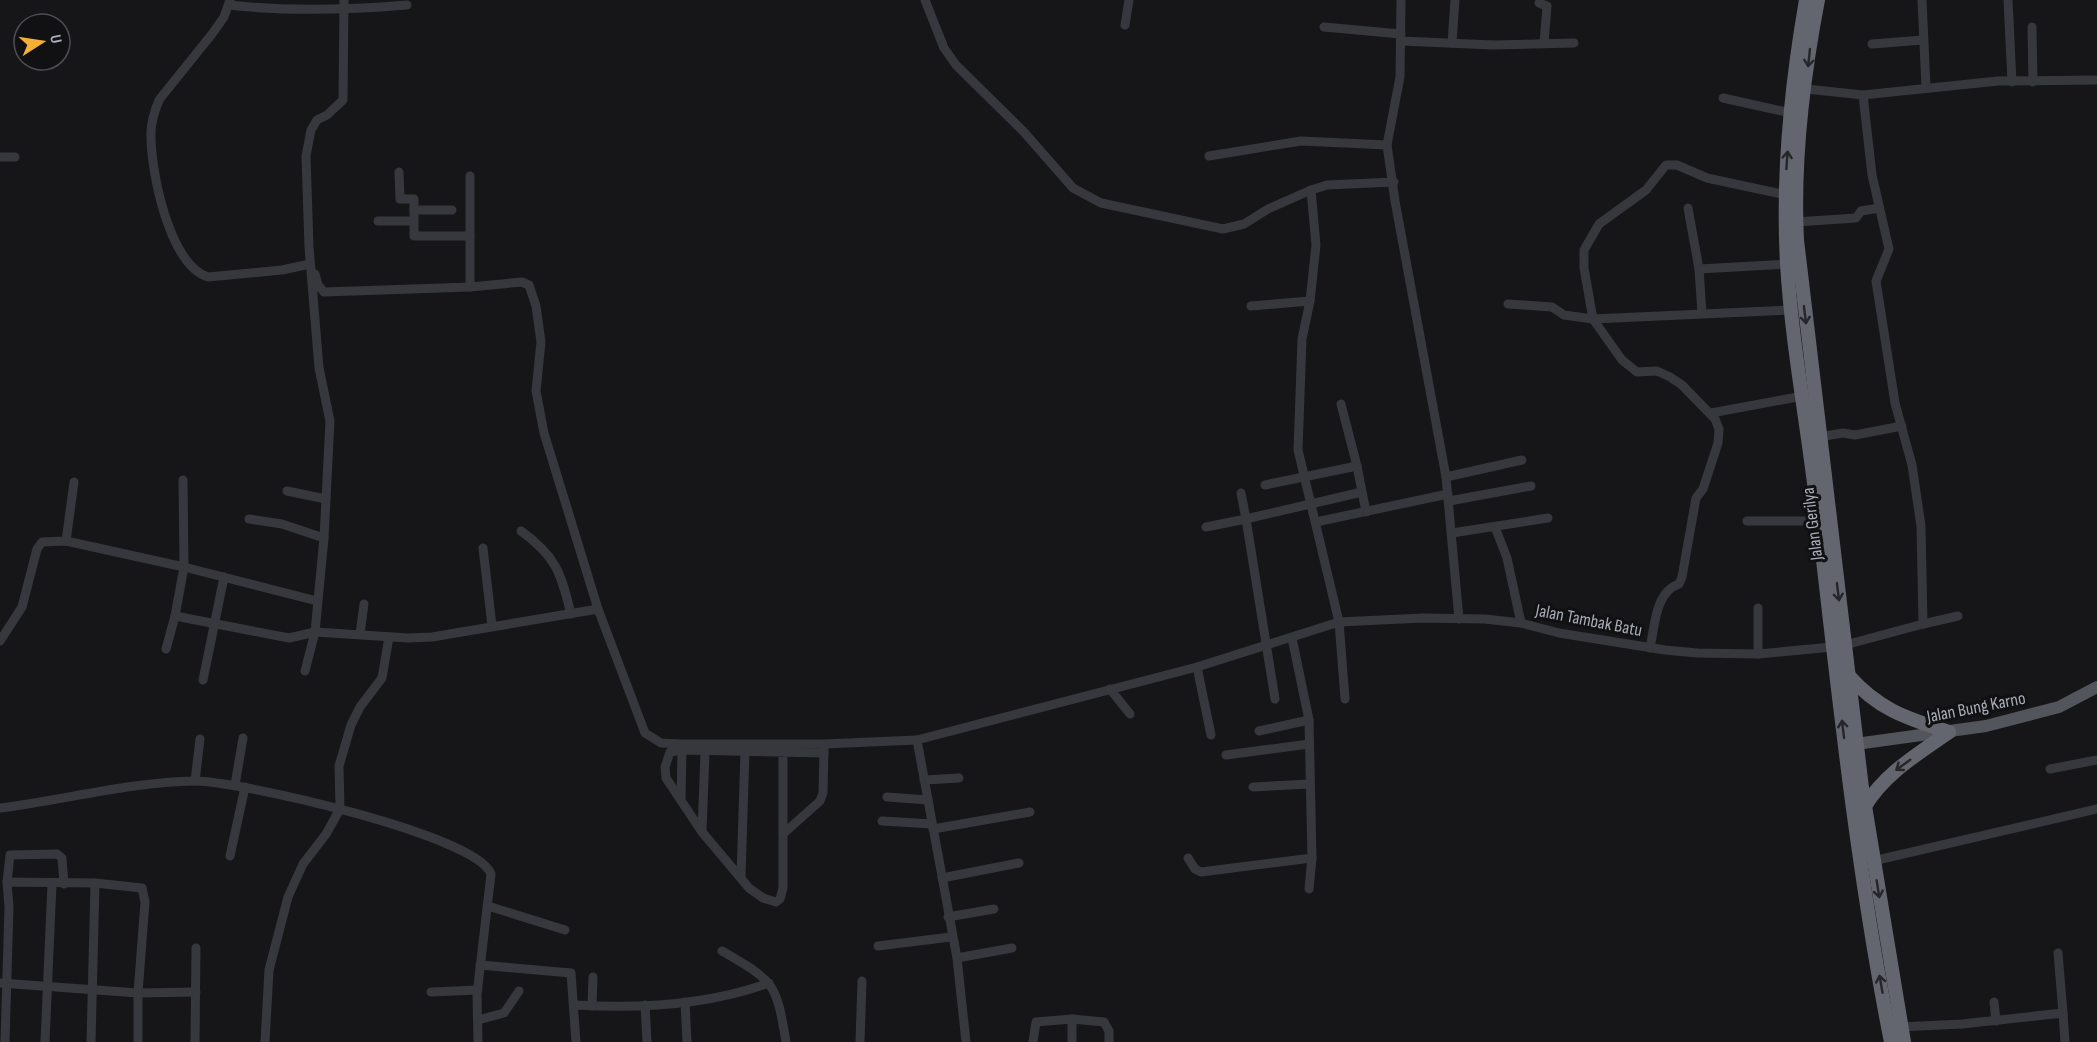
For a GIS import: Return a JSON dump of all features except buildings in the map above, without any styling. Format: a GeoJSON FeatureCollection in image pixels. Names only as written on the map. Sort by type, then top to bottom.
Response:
{"type":"FeatureCollection","features":[{"type":"Feature","properties":{"kind":"highway","name":"Jalan Gerilya"},"geometry":{"type":"LineString","coordinates":[[1806,0],[1791,113],[1786,195],[1787,264],[1795,285],[1820,437],[1839,646],[1856,789],[1892,1042]]}},
{"type":"Feature","properties":{"kind":"highway","name":"Jalan Gerilya"},"geometry":{"type":"LineString","coordinates":[[1818,0],[1799,155],[1795,285],[1791,310],[1819,521],[1839,646],[1848,675],[1856,744],[1856,789],[1864,806],[1904,1042]]}},
{"type":"Feature","properties":{"kind":"highway"},"geometry":{"type":"LineString","coordinates":[[1848,675],[1879,705],[1899,716],[1949,732]]}},
{"type":"Feature","properties":{"kind":"highway"},"geometry":{"type":"LineString","coordinates":[[1864,806],[1875,789],[1888,776],[1949,732]]}},
{"type":"Feature","properties":{"kind":"main road","name":"Jalan Bung Karno"},"geometry":{"type":"LineString","coordinates":[[1856,744],[1949,732],[2059,707],[2097,687]]}},
{"type":"Feature","properties":{"kind":"street"},"geometry":{"type":"LineString","coordinates":[[305,671],[315,632],[324,538],[330,421],[319,368],[310,264],[307,141],[316,120],[327,115],[343,100],[344,0]]}},
{"type":"Feature","properties":{"kind":"street"},"geometry":{"type":"LineString","coordinates":[[925,0],[949,56],[1023,131],[1073,188],[1087,197],[1112,206],[1223,229],[1244,224],[1268,209],[1327,185],[1393,181]]}},
{"type":"Feature","properties":{"kind":"street"},"geometry":{"type":"LineString","coordinates":[[1125,25],[1129,0]]}},
{"type":"Feature","properties":{"kind":"street"},"geometry":{"type":"LineString","coordinates":[[1401,0],[1400,77],[1387,145],[1446,477],[1459,619]]}},
{"type":"Feature","properties":{"kind":"street"},"geometry":{"type":"LineString","coordinates":[[1452,43],[1455,0]]}},
{"type":"Feature","properties":{"kind":"street"},"geometry":{"type":"LineString","coordinates":[[1922,0],[1926,87]]}},
{"type":"Feature","properties":{"kind":"street"},"geometry":{"type":"LineString","coordinates":[[2008,0],[2012,82]]}},
{"type":"Feature","properties":{"kind":"street"},"geometry":{"type":"LineString","coordinates":[[310,264],[282,270],[208,277],[198,274],[184,260],[176,246],[155,170],[150,131],[154,113],[159,100],[212,34],[230,2],[263,9],[343,11],[407,5]]}},
{"type":"Feature","properties":{"kind":"street"},"geometry":{"type":"LineString","coordinates":[[1539,3],[1547,6],[1544,43]]}},
{"type":"Feature","properties":{"kind":"street"},"geometry":{"type":"LineString","coordinates":[[1324,27],[1452,43],[1574,43]]}},
{"type":"Feature","properties":{"kind":"street"},"geometry":{"type":"LineString","coordinates":[[2032,27],[2033,82]]}},
{"type":"Feature","properties":{"kind":"street"},"geometry":{"type":"LineString","coordinates":[[1872,44],[1923,40]]}},
{"type":"Feature","properties":{"kind":"street"},"geometry":{"type":"LineString","coordinates":[[1806,89],[1863,95],[1926,87],[2097,80]]}},
{"type":"Feature","properties":{"kind":"street"},"geometry":{"type":"LineString","coordinates":[[1863,95],[1872,175],[1889,249],[1876,280],[1895,403],[1912,465],[1921,526],[1923,624]]}},
{"type":"Feature","properties":{"kind":"street"},"geometry":{"type":"LineString","coordinates":[[1723,98],[1791,113]]}},
{"type":"Feature","properties":{"kind":"street"},"geometry":{"type":"LineString","coordinates":[[1209,156],[1301,141],[1387,145]]}},
{"type":"Feature","properties":{"kind":"street"},"geometry":{"type":"LineString","coordinates":[[0,158],[15,157]]}},
{"type":"Feature","properties":{"kind":"street"},"geometry":{"type":"LineString","coordinates":[[1650,648],[1662,596],[1669,588],[1679,584],[1682,578],[1696,498],[1703,489],[1714,457],[1719,429],[1711,413],[1682,385],[1662,373],[1637,372],[1628,366],[1593,319],[1584,268],[1584,250],[1599,224],[1646,190],[1666,165],[1677,165],[1707,178],[1786,195]]}},
{"type":"Feature","properties":{"kind":"street"},"geometry":{"type":"LineString","coordinates":[[399,172],[400,199],[414,199],[414,236],[470,236]]}},
{"type":"Feature","properties":{"kind":"street"},"geometry":{"type":"LineString","coordinates":[[470,176],[470,287]]}},
{"type":"Feature","properties":{"kind":"street"},"geometry":{"type":"LineString","coordinates":[[1311,190],[1316,245],[1310,301],[1302,339],[1298,443],[1338,622],[1345,699]]}},
{"type":"Feature","properties":{"kind":"street"},"geometry":{"type":"LineString","coordinates":[[1688,208],[1699,269],[1702,313]]}},
{"type":"Feature","properties":{"kind":"street"},"geometry":{"type":"LineString","coordinates":[[1796,222],[1856,218],[1861,211],[1879,208]]}},
{"type":"Feature","properties":{"kind":"street"},"geometry":{"type":"LineString","coordinates":[[414,210],[452,210]]}},
{"type":"Feature","properties":{"kind":"street"},"geometry":{"type":"LineString","coordinates":[[378,221],[414,221]]}},
{"type":"Feature","properties":{"kind":"street"},"geometry":{"type":"LineString","coordinates":[[310,264],[318,285],[324,292],[470,287],[522,282],[529,285],[536,306],[541,342],[536,391],[556,478],[598,609],[642,727],[651,739],[661,743],[824,748]]}},
{"type":"Feature","properties":{"kind":"street"},"geometry":{"type":"LineString","coordinates":[[1699,269],[1787,264]]}},
{"type":"Feature","properties":{"kind":"street"},"geometry":{"type":"LineString","coordinates":[[1251,306],[1310,301]]}},
{"type":"Feature","properties":{"kind":"street"},"geometry":{"type":"LineString","coordinates":[[1508,304],[1552,307],[1564,315],[1593,319],[1791,310]]}},
{"type":"Feature","properties":{"kind":"street"},"geometry":{"type":"LineString","coordinates":[[1711,413],[1803,396]]}},
{"type":"Feature","properties":{"kind":"street"},"geometry":{"type":"LineString","coordinates":[[1341,404],[1366,512]]}},
{"type":"Feature","properties":{"kind":"street"},"geometry":{"type":"LineString","coordinates":[[1820,437],[1843,433],[1855,435],[1902,426]]}},
{"type":"Feature","properties":{"kind":"street"},"geometry":{"type":"LineString","coordinates":[[1446,477],[1522,460]]}},
{"type":"Feature","properties":{"kind":"street"},"geometry":{"type":"LineString","coordinates":[[1265,485],[1357,466]]}},
{"type":"Feature","properties":{"kind":"street"},"geometry":{"type":"LineString","coordinates":[[166,649],[176,616],[184,567],[183,480]]}},
{"type":"Feature","properties":{"kind":"street"},"geometry":{"type":"LineString","coordinates":[[66,542],[74,482]]}},
{"type":"Feature","properties":{"kind":"street"},"geometry":{"type":"LineString","coordinates":[[1316,522],[1449,497],[1531,486]]}},
{"type":"Feature","properties":{"kind":"street"},"geometry":{"type":"LineString","coordinates":[[287,491],[326,499]]}},
{"type":"Feature","properties":{"kind":"street"},"geometry":{"type":"LineString","coordinates":[[1206,527],[1362,492]]}},
{"type":"Feature","properties":{"kind":"street"},"geometry":{"type":"LineString","coordinates":[[1241,493],[1275,699]]}},
{"type":"Feature","properties":{"kind":"street"},"geometry":{"type":"LineString","coordinates":[[1452,533],[1548,518]]}},
{"type":"Feature","properties":{"kind":"street"},"geometry":{"type":"LineString","coordinates":[[249,519],[282,524],[324,538]]}},
{"type":"Feature","properties":{"kind":"street"},"geometry":{"type":"LineString","coordinates":[[1747,521],[1819,521]]}},
{"type":"Feature","properties":{"kind":"street"},"geometry":{"type":"LineString","coordinates":[[1495,527],[1508,558],[1521,623]]}},
{"type":"Feature","properties":{"kind":"street"},"geometry":{"type":"LineString","coordinates":[[521,531],[546,550],[558,568],[572,614]]}},
{"type":"Feature","properties":{"kind":"street"},"geometry":{"type":"LineString","coordinates":[[0,641],[22,607],[39,545],[42,542],[66,542],[184,567],[317,601]]}},
{"type":"Feature","properties":{"kind":"street"},"geometry":{"type":"LineString","coordinates":[[483,548],[492,627]]}},
{"type":"Feature","properties":{"kind":"street"},"geometry":{"type":"LineString","coordinates":[[203,680],[224,577]]}},
{"type":"Feature","properties":{"kind":"street"},"geometry":{"type":"LineString","coordinates":[[360,634],[364,604]]}},
{"type":"Feature","properties":{"kind":"street"},"geometry":{"type":"LineString","coordinates":[[1758,608],[1758,654]]}},
{"type":"Feature","properties":{"kind":"street"},"geometry":{"type":"LineString","coordinates":[[176,616],[289,638],[315,632],[389,637],[432,637],[598,609]]}},
{"type":"Feature","properties":{"kind":"street","name":"Jalan Tambak Batu"},"geometry":{"type":"LineString","coordinates":[[824,748],[917,740],[1197,667],[1338,622],[1459,619],[1521,623],[1559,633],[1650,648],[1697,653],[1758,654],[1839,646],[1958,616]]}},
{"type":"Feature","properties":{"kind":"street"},"geometry":{"type":"LineString","coordinates":[[264,1042],[269,970],[291,890],[303,864],[327,834],[340,809],[339,766],[351,724],[360,707],[382,678],[389,637]]}},
{"type":"Feature","properties":{"kind":"street"},"geometry":{"type":"LineString","coordinates":[[1292,638],[1309,720],[1312,858],[1309,889]]}},
{"type":"Feature","properties":{"kind":"street"},"geometry":{"type":"LineString","coordinates":[[1197,667],[1211,735]]}},
{"type":"Feature","properties":{"kind":"street"},"geometry":{"type":"LineString","coordinates":[[1110,689],[1130,714]]}},
{"type":"Feature","properties":{"kind":"street"},"geometry":{"type":"LineString","coordinates":[[1259,731],[1309,720]]}},
{"type":"Feature","properties":{"kind":"street"},"geometry":{"type":"LineString","coordinates":[[234,785],[243,738]]}},
{"type":"Feature","properties":{"kind":"street"},"geometry":{"type":"LineString","coordinates":[[195,781],[200,739]]}},
{"type":"Feature","properties":{"kind":"street"},"geometry":{"type":"LineString","coordinates":[[917,740],[951,937],[957,958],[966,1042]]}},
{"type":"Feature","properties":{"kind":"street"},"geometry":{"type":"LineString","coordinates":[[1226,755],[1310,744]]}},
{"type":"Feature","properties":{"kind":"street"},"geometry":{"type":"LineString","coordinates":[[783,752],[780,899],[776,902],[756,894],[702,832],[666,778],[665,767],[668,753],[682,750],[783,752],[824,748]]}},
{"type":"Feature","properties":{"kind":"street"},"geometry":{"type":"LineString","coordinates":[[783,834],[820,801],[823,793],[824,748]]}},
{"type":"Feature","properties":{"kind":"street"},"geometry":{"type":"LineString","coordinates":[[681,800],[682,750]]}},
{"type":"Feature","properties":{"kind":"street"},"geometry":{"type":"LineString","coordinates":[[741,876],[745,751]]}},
{"type":"Feature","properties":{"kind":"street"},"geometry":{"type":"LineString","coordinates":[[702,832],[705,752]]}},
{"type":"Feature","properties":{"kind":"street"},"geometry":{"type":"LineString","coordinates":[[2049,769],[2097,760]]}},
{"type":"Feature","properties":{"kind":"street"},"geometry":{"type":"LineString","coordinates":[[924,780],[959,778]]}},
{"type":"Feature","properties":{"kind":"street"},"geometry":{"type":"LineString","coordinates":[[0,808],[195,781],[245,786],[340,809],[425,836],[484,865],[491,874],[478,990],[478,1042]]}},
{"type":"Feature","properties":{"kind":"street"},"geometry":{"type":"LineString","coordinates":[[1253,787],[1309,783]]}},
{"type":"Feature","properties":{"kind":"street"},"geometry":{"type":"LineString","coordinates":[[230,856],[245,786]]}},
{"type":"Feature","properties":{"kind":"street"},"geometry":{"type":"LineString","coordinates":[[887,797],[928,800]]}},
{"type":"Feature","properties":{"kind":"street"},"geometry":{"type":"LineString","coordinates":[[1873,861],[2097,809]]}},
{"type":"Feature","properties":{"kind":"street"},"geometry":{"type":"LineString","coordinates":[[882,821],[933,826],[1030,812]]}},
{"type":"Feature","properties":{"kind":"street"},"geometry":{"type":"LineString","coordinates":[[5,1042],[4,917],[10,855],[57,854],[63,858],[64,884]]}},
{"type":"Feature","properties":{"kind":"street"},"geometry":{"type":"LineString","coordinates":[[1188,858],[1195,869],[1201,872],[1312,858]]}},
{"type":"Feature","properties":{"kind":"street"},"geometry":{"type":"LineString","coordinates":[[942,878],[1019,863]]}},
{"type":"Feature","properties":{"kind":"street"},"geometry":{"type":"LineString","coordinates":[[7,882],[95,884],[142,888],[144,892],[138,993],[138,1042]]}},
{"type":"Feature","properties":{"kind":"street"},"geometry":{"type":"LineString","coordinates":[[45,1042],[52,884]]}},
{"type":"Feature","properties":{"kind":"street"},"geometry":{"type":"LineString","coordinates":[[91,1042],[95,884]]}},
{"type":"Feature","properties":{"kind":"street"},"geometry":{"type":"LineString","coordinates":[[488,906],[565,930]]}},
{"type":"Feature","properties":{"kind":"street"},"geometry":{"type":"LineString","coordinates":[[948,917],[994,909]]}},
{"type":"Feature","properties":{"kind":"street"},"geometry":{"type":"LineString","coordinates":[[878,946],[951,937]]}},
{"type":"Feature","properties":{"kind":"street"},"geometry":{"type":"LineString","coordinates":[[195,1042],[196,948]]}},
{"type":"Feature","properties":{"kind":"street"},"geometry":{"type":"LineString","coordinates":[[957,958],[1012,948]]}},
{"type":"Feature","properties":{"kind":"street"},"geometry":{"type":"LineString","coordinates":[[722,951],[758,972],[769,984],[778,999],[786,1042]]}},
{"type":"Feature","properties":{"kind":"street"},"geometry":{"type":"LineString","coordinates":[[2058,953],[2065,1042]]}},
{"type":"Feature","properties":{"kind":"street"},"geometry":{"type":"LineString","coordinates":[[480,965],[569,972],[572,977],[575,1005],[576,1042]]}},
{"type":"Feature","properties":{"kind":"street"},"geometry":{"type":"LineString","coordinates":[[592,1006],[593,976]]}},
{"type":"Feature","properties":{"kind":"street"},"geometry":{"type":"LineString","coordinates":[[860,1042],[862,981]]}},
{"type":"Feature","properties":{"kind":"street"},"geometry":{"type":"LineString","coordinates":[[3,983],[138,993],[196,992]]}},
{"type":"Feature","properties":{"kind":"street"},"geometry":{"type":"LineString","coordinates":[[575,1005],[645,1005],[685,1002],[734,996],[769,984]]}},
{"type":"Feature","properties":{"kind":"street"},"geometry":{"type":"LineString","coordinates":[[432,992],[478,990]]}},
{"type":"Feature","properties":{"kind":"street"},"geometry":{"type":"LineString","coordinates":[[478,1020],[504,1014],[519,991]]}},
{"type":"Feature","properties":{"kind":"street"},"geometry":{"type":"LineString","coordinates":[[685,1002],[687,1042]]}},
{"type":"Feature","properties":{"kind":"street"},"geometry":{"type":"LineString","coordinates":[[1994,1002],[1996,1021]]}},
{"type":"Feature","properties":{"kind":"street"},"geometry":{"type":"LineString","coordinates":[[645,1005],[647,1042]]}},
{"type":"Feature","properties":{"kind":"street"},"geometry":{"type":"LineString","coordinates":[[1900,1027],[1996,1021],[2063,1013]]}},
{"type":"Feature","properties":{"kind":"street"},"geometry":{"type":"LineString","coordinates":[[1072,1019],[1072,1042]]}},
{"type":"Feature","properties":{"kind":"street"},"geometry":{"type":"LineString","coordinates":[[1033,1042],[1036,1022],[1072,1019],[1104,1022],[1109,1031],[1109,1042]]}}]}
